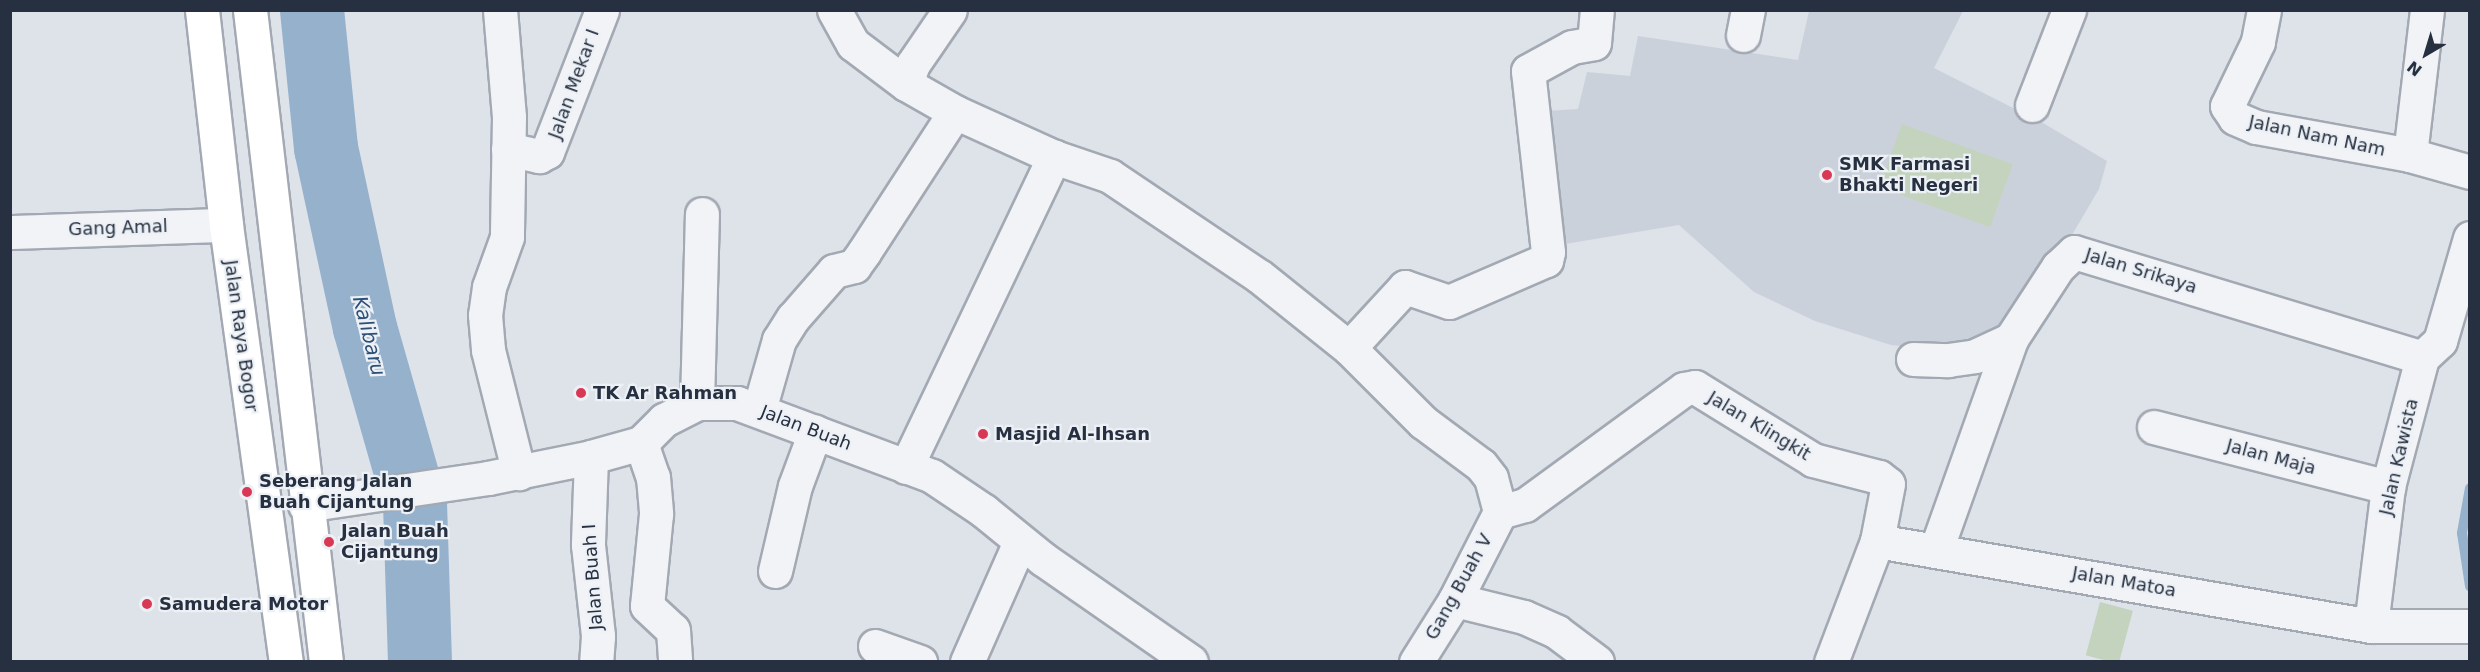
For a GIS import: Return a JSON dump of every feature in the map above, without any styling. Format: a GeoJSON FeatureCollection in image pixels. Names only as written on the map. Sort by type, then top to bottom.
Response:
{"type":"FeatureCollection","features":[{"type":"Feature","properties":{"kind":"highway","name":"Jalan Raya Bogor"},"geometry":{"type":"LineString","coordinates":[[202,10],[226,225],[286,662]]}},
{"type":"Feature","properties":{"kind":"highway"},"geometry":{"type":"LineString","coordinates":[[250,10],[305,505],[326,662]]}},
{"type":"Feature","properties":{"kind":"street"},"geometry":{"type":"LineString","coordinates":[[500,10],[508,149],[507,237],[489,286],[485,315],[488,350],[519,472]]}},
{"type":"Feature","properties":{"kind":"street","name":"Jalan Mekar I"},"geometry":{"type":"LineString","coordinates":[[508,149],[539,156],[547,152],[602,10]]}},
{"type":"Feature","properties":{"kind":"street"},"geometry":{"type":"LineString","coordinates":[[834,10],[853,44],[906,84],[955,112],[1054,157],[1110,176],[1166,211],[1260,276],[1349,348],[1423,422],[1481,465],[1491,478],[1500,512]]}},
{"type":"Feature","properties":{"kind":"street"},"geometry":{"type":"LineString","coordinates":[[906,84],[913,64],[950,10]]}},
{"type":"Feature","properties":{"kind":"street"},"geometry":{"type":"LineString","coordinates":[[1349,348],[1405,287],[1449,302],[1545,260],[1548,252],[1528,71],[1572,46],[1594,44],[1597,10]]}},
{"type":"Feature","properties":{"kind":"street"},"geometry":{"type":"LineString","coordinates":[[2032,105],[2069,10]]}},
{"type":"Feature","properties":{"kind":"street","name":"Jalan Nam Nam"},"geometry":{"type":"LineString","coordinates":[[2264,10],[2258,42],[2228,106],[2235,118],[2256,128],[2410,155]]}},
{"type":"Feature","properties":{"kind":"street"},"geometry":{"type":"LineString","coordinates":[[2427,10],[2410,155],[2469,172]]}},
{"type":"Feature","properties":{"kind":"street"},"geometry":{"type":"LineString","coordinates":[[759,410],[779,340],[793,318],[834,272],[854,266],[955,112]]}},
{"type":"Feature","properties":{"kind":"street"},"geometry":{"type":"LineString","coordinates":[[906,467],[1054,157]]}},
{"type":"Feature","properties":{"kind":"street"},"geometry":{"type":"LineString","coordinates":[[697,403],[702,214]]}},
{"type":"Feature","properties":{"kind":"street","name":"Gang Amal"},"geometry":{"type":"LineString","coordinates":[[10,232],[226,225]]}},
{"type":"Feature","properties":{"kind":"street","name":"Jalan Kawista"},"geometry":{"type":"LineString","coordinates":[[2371,626],[2388,488],[2422,358],[2440,341],[2469,238]]}},
{"type":"Feature","properties":{"kind":"street","name":"Jalan Srikaya"},"geometry":{"type":"LineString","coordinates":[[1936,550],[2011,339],[2058,267],[2078,251],[2422,358]]}},
{"type":"Feature","properties":{"kind":"street"},"geometry":{"type":"LineString","coordinates":[[1913,359],[1948,360],[1975,356],[2011,339]]}},
{"type":"Feature","properties":{"kind":"street","name":"Jalan Klingkit"},"geometry":{"type":"LineString","coordinates":[[1500,512],[1525,505],[1691,386],[1813,460],[1886,481],[1888,488],[1877,541]]}},
{"type":"Feature","properties":{"kind":"street","name":"Jalan Buah"},"geometry":{"type":"LineString","coordinates":[[305,505],[379,492],[488,478],[591,457],[641,443],[664,420],[697,403],[737,403],[906,467],[954,489],[1020,542],[1184,659]]}},
{"type":"Feature","properties":{"kind":"street","name":"Jalan Maja"},"geometry":{"type":"LineString","coordinates":[[2154,427],[2388,488]]}},
{"type":"Feature","properties":{"kind":"street"},"geometry":{"type":"LineString","coordinates":[[775,571],[795,486],[815,432]]}},
{"type":"Feature","properties":{"kind":"street"},"geometry":{"type":"LineString","coordinates":[[641,443],[654,477],[656,514],[647,606],[673,630],[675,662]]}},
{"type":"Feature","properties":{"kind":"street","name":"Jalan Buah I"},"geometry":{"type":"LineString","coordinates":[[591,457],[588,545],[598,636],[596,662]]}},
{"type":"Feature","properties":{"kind":"street","name":"Gang Buah V"},"geometry":{"type":"LineString","coordinates":[[1416,662],[1455,600],[1500,512]]}},
{"type":"Feature","properties":{"kind":"street"},"geometry":{"type":"LineString","coordinates":[[1831,662],[1877,541]]}},
{"type":"Feature","properties":{"kind":"street","name":"Jalan Matoa"},"geometry":{"type":"LineString","coordinates":[[1877,541],[2371,626]]}},
{"type":"Feature","properties":{"kind":"street"},"geometry":{"type":"LineString","coordinates":[[967,662],[1020,542]]}},
{"type":"Feature","properties":{"kind":"street"},"geometry":{"type":"LineString","coordinates":[[1455,600],[1524,617],[1557,632],[1597,662]]}},
{"type":"Feature","properties":{"kind":"street"},"geometry":{"type":"LineString","coordinates":[[2371,626],[2469,626]]}},
{"type":"Feature","properties":{"kind":"street"},"geometry":{"type":"LineString","coordinates":[[875,646],[920,662]]}},
{"type":"Feature","properties":{"kind":"shaded area","name":"SMK Farmasi Bhakti Negeri"},"geometry":{"type":"Polygon","coordinates":[[[1809,11],[1963,11],[1934,68],[2043,123],[2107,161],[2099,189],[2072,235],[1991,335],[1951,352],[1891,345],[1815,321],[1754,292],[1679,225],[1565,244],[1557,235],[1546,111],[1578,109],[1587,72],[1630,76],[1638,36],[1798,60],[1809,11]]]}},
{"type":"Feature","properties":{"kind":"green space"},"geometry":{"type":"Polygon","coordinates":[[[1902,124],[2013,164],[1990,227],[1879,187],[1902,124]]]}},
{"type":"Feature","properties":{"kind":"green space"},"geometry":{"type":"Polygon","coordinates":[[[2100,602],[2133,611],[2119,662],[2086,655],[2100,602]]]}},
{"type":"Feature","properties":{"kind":"waterway","name":"Kalibaru"},"geometry":{"type":"LineString","coordinates":[[312,10],[326,148],[365,328],[415,503],[420,662]]}},
{"type":"Feature","properties":{"kind":"waterway"},"geometry":{"type":"LineString","coordinates":[[2470,488],[2462,533],[2470,586]]}},
{"type":"Feature","properties":{"kind":"place","name":"SMK Farmasi Bhakti Negeri"},"geometry":{"type":"Point","coordinates":[1827,175]}},
{"type":"Feature","properties":{"kind":"place","name":"TK Ar Rahman"},"geometry":{"type":"Point","coordinates":[581,393]}},
{"type":"Feature","properties":{"kind":"place","name":"Masjid Al-Ihsan"},"geometry":{"type":"Point","coordinates":[983,434]}},
{"type":"Feature","properties":{"kind":"place","name":"Seberang Jalan Buah Cijantung"},"geometry":{"type":"Point","coordinates":[247,492]}},
{"type":"Feature","properties":{"kind":"place","name":"Jalan Buah Cijantung"},"geometry":{"type":"Point","coordinates":[329,542]}},
{"type":"Feature","properties":{"kind":"place","name":"Samudera Motor"},"geometry":{"type":"Point","coordinates":[147,604]}}]}
